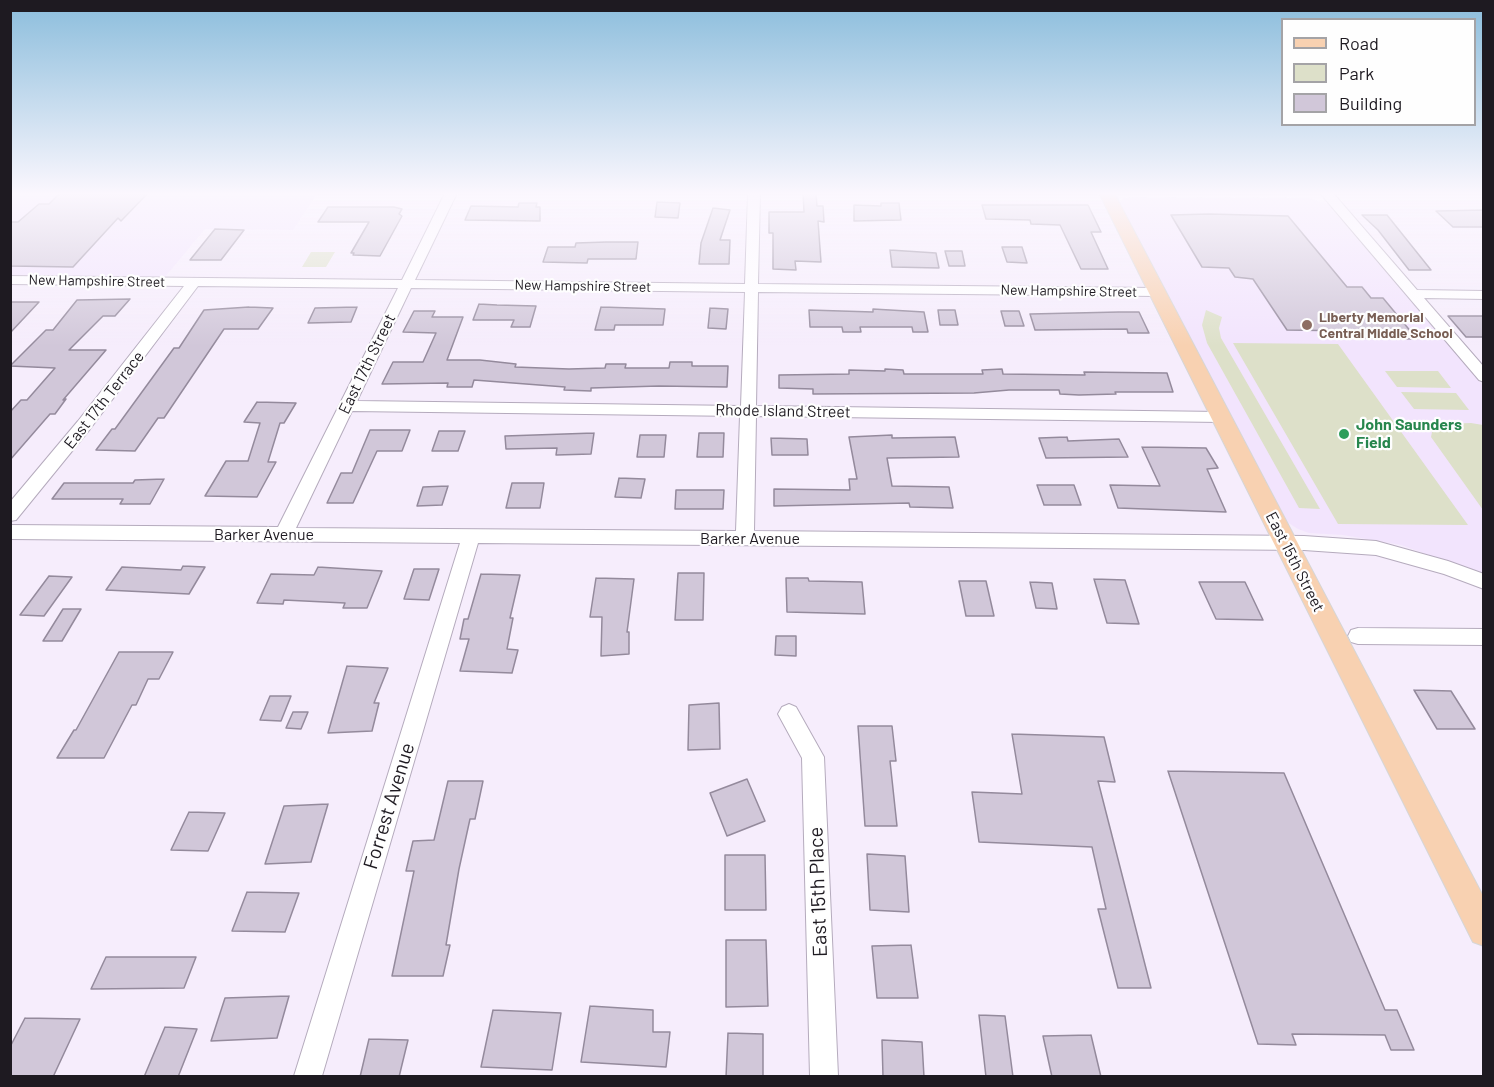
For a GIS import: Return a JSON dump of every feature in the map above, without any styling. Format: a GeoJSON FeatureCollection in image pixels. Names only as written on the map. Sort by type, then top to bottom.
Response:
{"type":"FeatureCollection","features":[{"type":"Feature","properties":{"kind":"main road","name":"East 15th Street"},"geometry":{"type":"LineString","coordinates":[[1131,244],[1484,931]]}},
{"type":"Feature","properties":{"kind":"street","name":"East 17th Street"},"geometry":{"type":"LineString","coordinates":[[283,535],[426,244]]}},
{"type":"Feature","properties":{"kind":"street"},"geometry":{"type":"LineString","coordinates":[[745,539],[752,244]]}},
{"type":"Feature","properties":{"kind":"street"},"geometry":{"type":"LineString","coordinates":[[1369,244],[1484,378]]}},
{"type":"Feature","properties":{"kind":"street","name":"New Hampshire Street"},"geometry":{"type":"LineString","coordinates":[[10,280],[1156,292]]}},
{"type":"Feature","properties":{"kind":"street","name":"East 17th Terrace"},"geometry":{"type":"LineString","coordinates":[[10,515],[84,425],[194,282]]}},
{"type":"Feature","properties":{"kind":"street"},"geometry":{"type":"LineString","coordinates":[[1412,294],[1484,295]]}},
{"type":"Feature","properties":{"kind":"street","name":"Rhode Island Street"},"geometry":{"type":"LineString","coordinates":[[346,406],[1221,417]]}},
{"type":"Feature","properties":{"kind":"street","name":"Barker Avenue"},"geometry":{"type":"LineString","coordinates":[[10,532],[1286,543],[1376,548],[1448,568],[1484,582]]}},
{"type":"Feature","properties":{"kind":"street","name":"Forrest Avenue"},"geometry":{"type":"LineString","coordinates":[[308,1077],[471,536]]}},
{"type":"Feature","properties":{"kind":"street"},"geometry":{"type":"LineString","coordinates":[[1358,636],[1484,637]]}},
{"type":"Feature","properties":{"kind":"street","name":"East 15th Place"},"geometry":{"type":"LineString","coordinates":[[789,714],[813,757],[824,1077]]}},
{"type":"Feature","properties":{"kind":"shaded area"},"geometry":{"type":"Polygon","coordinates":[[[11,244],[193,244],[165,277],[11,275],[11,244]]]}},
{"type":"Feature","properties":{"kind":"shaded area","name":"Liberty Memorial Central Middle School"},"geometry":{"type":"Polygon","coordinates":[[[1140,244],[1362,244],[1483,386],[1483,575],[1401,545],[1343,535],[1309,533],[1287,522],[1140,244]]]}},
{"type":"Feature","properties":{"kind":"green space"},"geometry":{"type":"Polygon","coordinates":[[[311,252],[335,252],[326,267],[302,267],[311,252]]]}},
{"type":"Feature","properties":{"kind":"green space"},"geometry":{"type":"Polygon","coordinates":[[[1206,310],[1222,317],[1219,328],[1221,338],[1320,509],[1299,508],[1207,343],[1202,325],[1206,310]]]}},
{"type":"Feature","properties":{"kind":"green space","name":"John Saunders Field"},"geometry":{"type":"Polygon","coordinates":[[[1233,343],[1338,344],[1468,525],[1338,524],[1233,343]]]}},
{"type":"Feature","properties":{"kind":"green space"},"geometry":{"type":"Polygon","coordinates":[[[1385,371],[1438,371],[1451,388],[1397,387],[1385,371]]]}},
{"type":"Feature","properties":{"kind":"green space"},"geometry":{"type":"Polygon","coordinates":[[[1401,392],[1456,393],[1469,410],[1414,409],[1401,392]]]}},
{"type":"Feature","properties":{"kind":"green space"},"geometry":{"type":"Polygon","coordinates":[[[1440,424],[1483,425],[1483,510],[1431,437],[1433,427],[1440,424]]]}},
{"type":"Feature","properties":{"kind":"building"},"geometry":{"type":"Polygon","coordinates":[[[10,244],[94,244],[73,267],[10,266],[10,244]]]}},
{"type":"Feature","properties":{"kind":"building"},"geometry":{"type":"Polygon","coordinates":[[[203,244],[233,244],[221,260],[190,260],[203,244]]]}},
{"type":"Feature","properties":{"kind":"building"},"geometry":{"type":"Polygon","coordinates":[[[356,244],[387,244],[380,256],[351,253],[356,244]]]}},
{"type":"Feature","properties":{"kind":"building"},"geometry":{"type":"Polygon","coordinates":[[[576,244],[638,244],[636,259],[588,259],[587,263],[543,262],[548,247],[575,247],[576,244]]]}},
{"type":"Feature","properties":{"kind":"building"},"geometry":{"type":"Polygon","coordinates":[[[701,244],[730,244],[729,264],[699,264],[701,244]]]}},
{"type":"Feature","properties":{"kind":"building"},"geometry":{"type":"Polygon","coordinates":[[[773,244],[820,244],[821,262],[795,261],[796,270],[773,269],[773,244]]]}},
{"type":"Feature","properties":{"kind":"building"},"geometry":{"type":"Polygon","coordinates":[[[1069,244],[1096,244],[1108,269],[1081,269],[1069,244]]]}},
{"type":"Feature","properties":{"kind":"building"},"geometry":{"type":"Polygon","coordinates":[[[1188,244],[1311,244],[1347,287],[1362,287],[1371,298],[1383,298],[1417,339],[1359,338],[1353,331],[1287,330],[1253,279],[1235,277],[1229,268],[1202,267],[1188,244]]]}},
{"type":"Feature","properties":{"kind":"building"},"geometry":{"type":"Polygon","coordinates":[[[1389,244],[1410,244],[1431,270],[1409,270],[1389,244]]]}},
{"type":"Feature","properties":{"kind":"building"},"geometry":{"type":"Polygon","coordinates":[[[1002,247],[1022,247],[1027,263],[1007,262],[1002,247]]]}},
{"type":"Feature","properties":{"kind":"building"},"geometry":{"type":"Polygon","coordinates":[[[890,250],[936,253],[939,268],[892,267],[890,250]]]}},
{"type":"Feature","properties":{"kind":"building"},"geometry":{"type":"Polygon","coordinates":[[[945,251],[962,251],[965,266],[949,266],[945,251]]]}},
{"type":"Feature","properties":{"kind":"building"},"geometry":{"type":"Polygon","coordinates":[[[130,299],[115,316],[103,316],[69,350],[106,350],[63,400],[66,399],[55,414],[50,414],[10,460],[10,412],[21,400],[27,400],[55,368],[10,366],[46,330],[53,330],[77,300],[130,299]]]}},
{"type":"Feature","properties":{"kind":"building"},"geometry":{"type":"Polygon","coordinates":[[[10,302],[39,302],[10,333],[10,302]]]}},
{"type":"Feature","properties":{"kind":"building"},"geometry":{"type":"Polygon","coordinates":[[[479,304],[536,306],[530,327],[511,327],[514,320],[473,320],[479,304]]]}},
{"type":"Feature","properties":{"kind":"building"},"geometry":{"type":"Polygon","coordinates":[[[357,307],[351,322],[308,323],[315,308],[357,307]]]}},
{"type":"Feature","properties":{"kind":"building"},"geometry":{"type":"Polygon","coordinates":[[[601,307],[665,309],[663,325],[615,325],[614,330],[595,330],[601,307]]]}},
{"type":"Feature","properties":{"kind":"building"},"geometry":{"type":"Polygon","coordinates":[[[273,308],[258,329],[224,329],[164,418],[158,418],[135,451],[96,450],[112,429],[115,429],[174,348],[179,348],[204,310],[273,308]]]}},
{"type":"Feature","properties":{"kind":"building"},"geometry":{"type":"Polygon","coordinates":[[[710,308],[728,309],[726,329],[708,328],[710,308]]]}},
{"type":"Feature","properties":{"kind":"building"},"geometry":{"type":"Polygon","coordinates":[[[873,309],[924,312],[928,332],[913,332],[912,327],[860,327],[861,332],[843,332],[842,327],[810,327],[809,310],[873,312],[873,309]]]}},
{"type":"Feature","properties":{"kind":"building"},"geometry":{"type":"Polygon","coordinates":[[[938,310],[955,310],[958,325],[940,325],[938,310]]]}},
{"type":"Feature","properties":{"kind":"building"},"geometry":{"type":"Polygon","coordinates":[[[414,311],[435,311],[432,317],[463,317],[447,360],[480,360],[516,364],[515,367],[569,369],[605,368],[606,364],[626,364],[625,368],[669,368],[670,362],[692,362],[692,366],[728,366],[727,387],[591,388],[591,391],[474,380],[472,387],[447,387],[448,383],[382,384],[393,362],[423,362],[436,333],[403,332],[414,311]]]}},
{"type":"Feature","properties":{"kind":"building"},"geometry":{"type":"Polygon","coordinates":[[[1001,311],[1019,311],[1024,326],[1005,326],[1001,311]]]}},
{"type":"Feature","properties":{"kind":"building"},"geometry":{"type":"Polygon","coordinates":[[[1139,312],[1149,333],[1128,333],[1127,329],[1035,330],[1030,314],[1139,312]]]}},
{"type":"Feature","properties":{"kind":"building"},"geometry":{"type":"Polygon","coordinates":[[[1448,316],[1484,316],[1484,337],[1466,337],[1448,316]]]}},
{"type":"Feature","properties":{"kind":"building"},"geometry":{"type":"Polygon","coordinates":[[[885,369],[903,370],[904,374],[983,374],[982,370],[1002,369],[1003,374],[1167,373],[1173,392],[1115,392],[1116,394],[1079,395],[1060,394],[1059,390],[1009,390],[974,393],[813,394],[813,389],[779,388],[779,375],[849,374],[849,370],[885,371],[885,369]]]}},
{"type":"Feature","properties":{"kind":"building"},"geometry":{"type":"Polygon","coordinates":[[[257,402],[296,403],[284,423],[280,423],[268,462],[276,462],[257,497],[205,496],[226,461],[248,461],[260,423],[244,422],[257,402]]]}},
{"type":"Feature","properties":{"kind":"building"},"geometry":{"type":"Polygon","coordinates":[[[370,430],[410,430],[402,451],[377,451],[353,503],[327,503],[341,473],[352,473],[370,430]]]}},
{"type":"Feature","properties":{"kind":"building"},"geometry":{"type":"Polygon","coordinates":[[[439,431],[465,431],[458,451],[432,451],[439,431]]]}},
{"type":"Feature","properties":{"kind":"building"},"geometry":{"type":"Polygon","coordinates":[[[594,433],[591,454],[556,455],[557,448],[506,449],[505,436],[594,433]]]}},
{"type":"Feature","properties":{"kind":"building"},"geometry":{"type":"Polygon","coordinates":[[[699,433],[724,433],[723,457],[697,457],[699,433]]]}},
{"type":"Feature","properties":{"kind":"building"},"geometry":{"type":"Polygon","coordinates":[[[640,435],[666,435],[664,457],[637,457],[640,435]]]}},
{"type":"Feature","properties":{"kind":"building"},"geometry":{"type":"Polygon","coordinates":[[[892,435],[892,438],[955,437],[959,457],[887,458],[892,486],[949,487],[953,508],[910,507],[909,503],[774,506],[774,489],[850,490],[849,479],[857,479],[849,437],[892,435]]]}},
{"type":"Feature","properties":{"kind":"building"},"geometry":{"type":"Polygon","coordinates":[[[1067,437],[1068,441],[1119,439],[1128,457],[1046,458],[1039,438],[1067,437]]]}},
{"type":"Feature","properties":{"kind":"building"},"geometry":{"type":"Polygon","coordinates":[[[771,438],[807,439],[808,455],[772,455],[771,438]]]}},
{"type":"Feature","properties":{"kind":"building"},"geometry":{"type":"Polygon","coordinates":[[[1142,447],[1206,448],[1218,468],[1207,469],[1226,512],[1118,508],[1110,485],[1160,486],[1142,447]]]}},
{"type":"Feature","properties":{"kind":"building"},"geometry":{"type":"Polygon","coordinates":[[[619,478],[645,479],[641,498],[615,497],[619,478]]]}},
{"type":"Feature","properties":{"kind":"building"},"geometry":{"type":"Polygon","coordinates":[[[164,479],[150,504],[120,504],[123,499],[52,499],[64,483],[133,483],[135,480],[164,479]]]}},
{"type":"Feature","properties":{"kind":"building"},"geometry":{"type":"Polygon","coordinates":[[[512,483],[544,483],[540,508],[506,508],[512,483]]]}},
{"type":"Feature","properties":{"kind":"building"},"geometry":{"type":"Polygon","coordinates":[[[1037,485],[1074,485],[1081,505],[1044,505],[1037,485]]]}},
{"type":"Feature","properties":{"kind":"building"},"geometry":{"type":"Polygon","coordinates":[[[448,486],[442,505],[417,506],[423,487],[448,486]]]}},
{"type":"Feature","properties":{"kind":"building"},"geometry":{"type":"Polygon","coordinates":[[[676,490],[724,490],[723,509],[675,509],[676,490]]]}},
{"type":"Feature","properties":{"kind":"building"},"geometry":{"type":"Polygon","coordinates":[[[183,566],[205,567],[189,594],[106,590],[122,567],[181,570],[183,566]]]}},
{"type":"Feature","properties":{"kind":"building"},"geometry":{"type":"Polygon","coordinates":[[[318,567],[382,571],[367,608],[343,608],[345,603],[284,600],[283,604],[257,603],[271,574],[314,575],[318,567]]]}},
{"type":"Feature","properties":{"kind":"building"},"geometry":{"type":"Polygon","coordinates":[[[414,569],[439,569],[429,600],[404,599],[414,569]]]}},
{"type":"Feature","properties":{"kind":"building"},"geometry":{"type":"Polygon","coordinates":[[[678,573],[704,573],[703,620],[675,620],[678,573]]]}},
{"type":"Feature","properties":{"kind":"building"},"geometry":{"type":"Polygon","coordinates":[[[481,574],[520,575],[510,618],[513,618],[507,649],[518,650],[512,673],[460,671],[469,639],[460,639],[464,619],[468,619],[481,574]]]}},
{"type":"Feature","properties":{"kind":"building"},"geometry":{"type":"Polygon","coordinates":[[[49,576],[72,577],[44,616],[20,615],[49,576]]]}},
{"type":"Feature","properties":{"kind":"building"},"geometry":{"type":"Polygon","coordinates":[[[596,578],[634,579],[627,632],[629,632],[629,654],[601,656],[602,617],[590,617],[596,578]]]}},
{"type":"Feature","properties":{"kind":"building"},"geometry":{"type":"Polygon","coordinates":[[[786,578],[862,582],[865,614],[787,612],[786,578]]]}},
{"type":"Feature","properties":{"kind":"building"},"geometry":{"type":"Polygon","coordinates":[[[1094,579],[1125,580],[1139,624],[1107,623],[1094,579]]]}},
{"type":"Feature","properties":{"kind":"building"},"geometry":{"type":"Polygon","coordinates":[[[959,581],[986,581],[994,616],[966,616],[959,581]]]}},
{"type":"Feature","properties":{"kind":"building"},"geometry":{"type":"Polygon","coordinates":[[[1030,582],[1052,583],[1057,609],[1036,608],[1030,582]]]}},
{"type":"Feature","properties":{"kind":"building"},"geometry":{"type":"Polygon","coordinates":[[[1199,582],[1245,582],[1263,620],[1216,619],[1199,582]]]}},
{"type":"Feature","properties":{"kind":"building"},"geometry":{"type":"Polygon","coordinates":[[[63,609],[81,609],[62,641],[43,641],[63,609]]]}},
{"type":"Feature","properties":{"kind":"building"},"geometry":{"type":"Polygon","coordinates":[[[776,636],[796,636],[796,656],[775,655],[776,636]]]}},
{"type":"Feature","properties":{"kind":"building"},"geometry":{"type":"Polygon","coordinates":[[[119,652],[173,652],[159,679],[148,679],[136,705],[132,705],[104,758],[57,758],[76,730],[119,652]]]}},
{"type":"Feature","properties":{"kind":"building"},"geometry":{"type":"Polygon","coordinates":[[[347,666],[388,668],[374,703],[379,703],[372,731],[328,733],[347,666]]]}},
{"type":"Feature","properties":{"kind":"building"},"geometry":{"type":"Polygon","coordinates":[[[1414,690],[1451,691],[1475,729],[1437,729],[1414,690]]]}},
{"type":"Feature","properties":{"kind":"building"},"geometry":{"type":"Polygon","coordinates":[[[270,696],[291,696],[281,721],[260,720],[270,696]]]}},
{"type":"Feature","properties":{"kind":"building"},"geometry":{"type":"Polygon","coordinates":[[[719,703],[720,749],[688,750],[689,705],[719,703]]]}},
{"type":"Feature","properties":{"kind":"building"},"geometry":{"type":"Polygon","coordinates":[[[293,712],[308,712],[301,729],[286,728],[293,712]]]}},
{"type":"Feature","properties":{"kind":"building"},"geometry":{"type":"Polygon","coordinates":[[[858,726],[892,726],[896,761],[890,761],[897,826],[865,826],[858,726]]]}},
{"type":"Feature","properties":{"kind":"building"},"geometry":{"type":"Polygon","coordinates":[[[1012,734],[1104,737],[1115,782],[1098,781],[1151,988],[1118,988],[1098,909],[1106,909],[1092,847],[979,842],[972,792],[1022,794],[1012,734]]]}},
{"type":"Feature","properties":{"kind":"building"},"geometry":{"type":"Polygon","coordinates":[[[1168,771],[1284,773],[1385,1010],[1397,1010],[1414,1050],[1391,1050],[1385,1035],[1292,1034],[1296,1045],[1258,1044],[1168,771]]]}},
{"type":"Feature","properties":{"kind":"building"},"geometry":{"type":"Polygon","coordinates":[[[747,779],[765,821],[727,836],[710,793],[747,779]]]}},
{"type":"Feature","properties":{"kind":"building"},"geometry":{"type":"Polygon","coordinates":[[[448,781],[483,781],[475,819],[470,819],[459,869],[446,945],[450,945],[443,976],[392,976],[414,871],[406,871],[413,841],[434,840],[448,781]]]}},
{"type":"Feature","properties":{"kind":"building"},"geometry":{"type":"Polygon","coordinates":[[[328,804],[311,862],[265,864],[284,806],[328,804]]]}},
{"type":"Feature","properties":{"kind":"building"},"geometry":{"type":"Polygon","coordinates":[[[189,812],[225,813],[208,851],[171,850],[189,812]]]}},
{"type":"Feature","properties":{"kind":"building"},"geometry":{"type":"Polygon","coordinates":[[[867,854],[905,856],[909,912],[870,910],[867,854]]]}},
{"type":"Feature","properties":{"kind":"building"},"geometry":{"type":"Polygon","coordinates":[[[725,855],[765,855],[766,910],[725,910],[725,855]]]}},
{"type":"Feature","properties":{"kind":"building"},"geometry":{"type":"Polygon","coordinates":[[[247,892],[299,893],[285,932],[232,931],[247,892]]]}},
{"type":"Feature","properties":{"kind":"building"},"geometry":{"type":"Polygon","coordinates":[[[726,940],[766,940],[768,1006],[726,1007],[726,940]]]}},
{"type":"Feature","properties":{"kind":"building"},"geometry":{"type":"Polygon","coordinates":[[[911,945],[918,998],[877,998],[872,946],[911,945]]]}},
{"type":"Feature","properties":{"kind":"building"},"geometry":{"type":"Polygon","coordinates":[[[106,957],[196,957],[184,988],[91,989],[106,957]]]}},
{"type":"Feature","properties":{"kind":"building"},"geometry":{"type":"Polygon","coordinates":[[[289,996],[277,1038],[211,1041],[225,998],[289,996]]]}},
{"type":"Feature","properties":{"kind":"building"},"geometry":{"type":"Polygon","coordinates":[[[590,1006],[653,1010],[653,1032],[670,1032],[666,1067],[581,1062],[590,1006]]]}},
{"type":"Feature","properties":{"kind":"building"},"geometry":{"type":"Polygon","coordinates":[[[493,1010],[561,1013],[552,1070],[481,1067],[493,1010]]]}},
{"type":"Feature","properties":{"kind":"building"},"geometry":{"type":"Polygon","coordinates":[[[979,1015],[1005,1016],[1013,1077],[986,1077],[979,1015]]]}},
{"type":"Feature","properties":{"kind":"building"},"geometry":{"type":"Polygon","coordinates":[[[25,1018],[80,1019],[53,1077],[10,1077],[10,1047],[25,1018]]]}},
{"type":"Feature","properties":{"kind":"building"},"geometry":{"type":"Polygon","coordinates":[[[165,1027],[197,1029],[178,1077],[144,1077],[165,1027]]]}},
{"type":"Feature","properties":{"kind":"building"},"geometry":{"type":"Polygon","coordinates":[[[728,1033],[763,1034],[763,1077],[726,1077],[728,1033]]]}},
{"type":"Feature","properties":{"kind":"building"},"geometry":{"type":"Polygon","coordinates":[[[1091,1035],[1101,1077],[1052,1077],[1043,1036],[1091,1035]]]}},
{"type":"Feature","properties":{"kind":"building"},"geometry":{"type":"Polygon","coordinates":[[[369,1039],[408,1040],[399,1077],[360,1077],[369,1039]]]}},
{"type":"Feature","properties":{"kind":"building"},"geometry":{"type":"Polygon","coordinates":[[[882,1040],[922,1042],[924,1077],[883,1077],[882,1040]]]}},
{"type":"Feature","properties":{"kind":"place","name":"Liberty Memorial Central Middle School"},"geometry":{"type":"Point","coordinates":[1307,325]}},
{"type":"Feature","properties":{"kind":"place","name":"John Saunders Field"},"geometry":{"type":"Point","coordinates":[1344,434]}}]}
